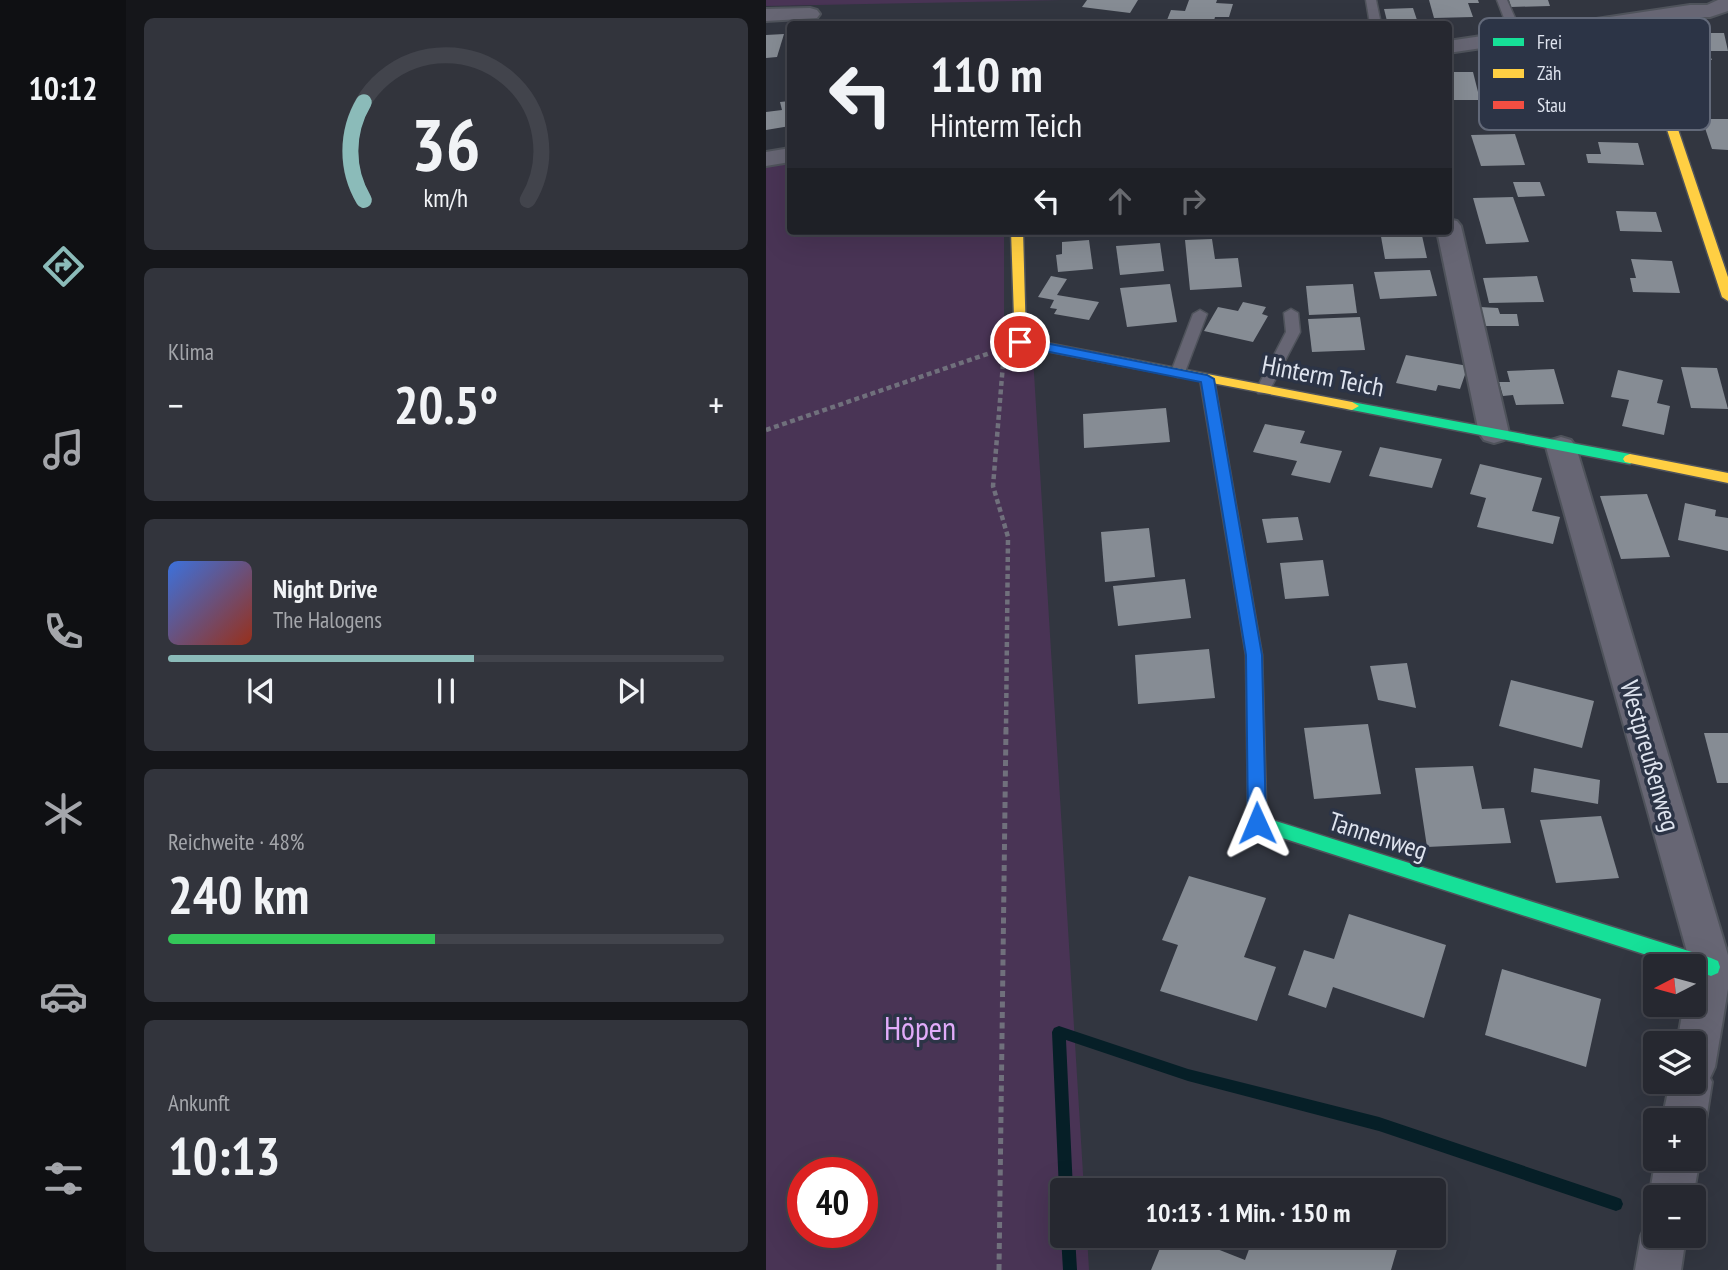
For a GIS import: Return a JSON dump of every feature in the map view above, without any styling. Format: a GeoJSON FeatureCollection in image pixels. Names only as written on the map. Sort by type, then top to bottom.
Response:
{"type":"FeatureCollection","features":[{"type":"Feature","properties":{"kind":"street"},"geometry":{"type":"LineString","coordinates":[[1648,18],[1722,9]]}},
{"type":"Feature","properties":{"kind":"street"},"geometry":{"type":"LineString","coordinates":[[766,15],[810,14]]}},
{"type":"Feature","properties":{"kind":"street"},"geometry":{"type":"LineString","coordinates":[[1452,46],[1479,42]]}},
{"type":"Feature","properties":{"kind":"street"},"geometry":{"type":"LineString","coordinates":[[1677,130],[1718,238],[1727,297]]}},
{"type":"Feature","properties":{"kind":"street"},"geometry":{"type":"LineString","coordinates":[[766,159],[787,156]]}},
{"type":"Feature","properties":{"kind":"street"},"geometry":{"type":"LineString","coordinates":[[1012,346],[1017,235]]}},
{"type":"Feature","properties":{"kind":"street"},"geometry":{"type":"LineString","coordinates":[[1450,235],[1494,433]]}},
{"type":"Feature","properties":{"kind":"street","name":"Hinterm Teich"},"geometry":{"type":"LineString","coordinates":[[1012,346],[1178,372],[1727,478]]}},
{"type":"Feature","properties":{"kind":"street","name":"Tannenweg"},"geometry":{"type":"LineString","coordinates":[[1207,379],[1254,655],[1257,823],[1711,967]]}},
{"type":"Feature","properties":{"kind":"street","name":"Westpreußenweg"},"geometry":{"type":"LineString","coordinates":[[1561,447],[1711,967],[1700,1031]]}},
{"type":"Feature","properties":{"kind":"street"},"geometry":{"type":"LineString","coordinates":[[1658,1270],[1662,1248]]}},
{"type":"Feature","properties":{"kind":"lane"},"geometry":{"type":"LineString","coordinates":[[1371,0],[1375,21]]}},
{"type":"Feature","properties":{"kind":"lane"},"geometry":{"type":"LineString","coordinates":[[1502,0],[1510,18]]}},
{"type":"Feature","properties":{"kind":"lane"},"geometry":{"type":"LineString","coordinates":[[1263,390],[1293,332],[1291,313]]}},
{"type":"Feature","properties":{"kind":"lane"},"geometry":{"type":"LineString","coordinates":[[1178,372],[1200,314]]}},
{"type":"Feature","properties":{"kind":"path"},"geometry":{"type":"LineString","coordinates":[[766,430],[1012,346],[993,486],[1008,537],[999,1270]]}},
{"type":"Feature","properties":{"kind":"green space"},"geometry":{"type":"Polygon","coordinates":[[[766,0],[1062,0],[766,6],[766,0]]]}},
{"type":"Feature","properties":{"kind":"green space","name":"Höpen"},"geometry":{"type":"Polygon","coordinates":[[[787,162],[787,235],[1004,235],[1004,348],[1033,357],[1083,1178],[1050,1178],[1050,1248],[1088,1248],[1089,1270],[766,1270],[766,166],[787,162]]]}},
{"type":"Feature","properties":{"kind":"building"},"geometry":{"type":"Polygon","coordinates":[[[1087,0],[1138,0],[1130,13],[1082,7],[1087,0]]]}},
{"type":"Feature","properties":{"kind":"building"},"geometry":{"type":"Polygon","coordinates":[[[1189,0],[1217,0],[1216,3],[1233,4],[1229,17],[1215,17],[1214,21],[1167,20],[1171,10],[1185,11],[1189,0]]]}},
{"type":"Feature","properties":{"kind":"building"},"geometry":{"type":"Polygon","coordinates":[[[1429,0],[1478,0],[1479,3],[1468,3],[1473,17],[1434,18],[1429,0]]]}},
{"type":"Feature","properties":{"kind":"building"},"geometry":{"type":"Polygon","coordinates":[[[1509,0],[1548,0],[1550,6],[1511,7],[1509,0]]]}},
{"type":"Feature","properties":{"kind":"building"},"geometry":{"type":"Polygon","coordinates":[[[1413,8],[1417,20],[1387,21],[1384,9],[1413,8]]]}},
{"type":"Feature","properties":{"kind":"building"},"geometry":{"type":"Polygon","coordinates":[[[1710,33],[1724,33],[1728,51],[1710,51],[1710,33]]]}},
{"type":"Feature","properties":{"kind":"building"},"geometry":{"type":"Polygon","coordinates":[[[784,34],[777,57],[766,58],[766,35],[784,34]]]}},
{"type":"Feature","properties":{"kind":"building"},"geometry":{"type":"Polygon","coordinates":[[[1452,72],[1473,72],[1479,100],[1452,100],[1452,72]]]}},
{"type":"Feature","properties":{"kind":"building"},"geometry":{"type":"Polygon","coordinates":[[[787,101],[787,126],[766,130],[766,112],[782,110],[780,102],[787,101]]]}},
{"type":"Feature","properties":{"kind":"building"},"geometry":{"type":"Polygon","coordinates":[[[1710,119],[1728,119],[1728,150],[1712,149],[1706,130],[1710,130],[1710,119]]]}},
{"type":"Feature","properties":{"kind":"building"},"geometry":{"type":"Polygon","coordinates":[[[1515,134],[1525,165],[1481,166],[1471,135],[1515,134]]]}},
{"type":"Feature","properties":{"kind":"building"},"geometry":{"type":"Polygon","coordinates":[[[1598,142],[1638,143],[1644,165],[1588,163],[1586,154],[1601,154],[1598,142]]]}},
{"type":"Feature","properties":{"kind":"building"},"geometry":{"type":"Polygon","coordinates":[[[1513,182],[1540,182],[1545,196],[1518,197],[1513,182]]]}},
{"type":"Feature","properties":{"kind":"building"},"geometry":{"type":"Polygon","coordinates":[[[1513,197],[1529,242],[1486,244],[1473,198],[1513,197]]]}},
{"type":"Feature","properties":{"kind":"building"},"geometry":{"type":"Polygon","coordinates":[[[1616,211],[1656,212],[1662,232],[1620,231],[1616,211]]]}},
{"type":"Feature","properties":{"kind":"building"},"geometry":{"type":"Polygon","coordinates":[[[1381,235],[1422,235],[1427,258],[1385,259],[1381,235]]]}},
{"type":"Feature","properties":{"kind":"building"},"geometry":{"type":"Polygon","coordinates":[[[1212,239],[1215,259],[1238,258],[1242,287],[1190,290],[1185,240],[1212,239]]]}},
{"type":"Feature","properties":{"kind":"building"},"geometry":{"type":"Polygon","coordinates":[[[1089,240],[1093,269],[1058,272],[1056,255],[1062,254],[1062,242],[1089,240]]]}},
{"type":"Feature","properties":{"kind":"building"},"geometry":{"type":"Polygon","coordinates":[[[1160,243],[1164,271],[1120,275],[1116,246],[1160,243]]]}},
{"type":"Feature","properties":{"kind":"building"},"geometry":{"type":"Polygon","coordinates":[[[1631,259],[1672,261],[1680,293],[1633,292],[1630,278],[1636,278],[1631,259]]]}},
{"type":"Feature","properties":{"kind":"building"},"geometry":{"type":"Polygon","coordinates":[[[1430,270],[1437,296],[1380,299],[1374,272],[1430,270]]]}},
{"type":"Feature","properties":{"kind":"building"},"geometry":{"type":"Polygon","coordinates":[[[1051,276],[1067,279],[1057,295],[1099,302],[1089,320],[1054,314],[1057,309],[1050,308],[1054,300],[1038,297],[1051,276]]]}},
{"type":"Feature","properties":{"kind":"building"},"geometry":{"type":"Polygon","coordinates":[[[1537,276],[1544,302],[1489,303],[1483,278],[1537,276]]]}},
{"type":"Feature","properties":{"kind":"building"},"geometry":{"type":"Polygon","coordinates":[[[1170,284],[1177,322],[1127,327],[1120,288],[1170,284]]]}},
{"type":"Feature","properties":{"kind":"building"},"geometry":{"type":"Polygon","coordinates":[[[1353,284],[1357,313],[1309,315],[1306,286],[1353,284]]]}},
{"type":"Feature","properties":{"kind":"building"},"geometry":{"type":"Polygon","coordinates":[[[1243,302],[1266,307],[1262,314],[1268,316],[1253,342],[1204,331],[1218,307],[1238,311],[1243,302]]]}},
{"type":"Feature","properties":{"kind":"building"},"geometry":{"type":"Polygon","coordinates":[[[1480,307],[1498,308],[1500,314],[1517,314],[1519,326],[1483,326],[1480,307]]]}},
{"type":"Feature","properties":{"kind":"building"},"geometry":{"type":"Polygon","coordinates":[[[1360,317],[1365,350],[1312,352],[1308,319],[1360,317]]]}},
{"type":"Feature","properties":{"kind":"building"},"geometry":{"type":"Polygon","coordinates":[[[1406,355],[1468,366],[1460,389],[1438,385],[1436,391],[1396,383],[1406,355]]]}},
{"type":"Feature","properties":{"kind":"building"},"geometry":{"type":"Polygon","coordinates":[[[1681,367],[1717,368],[1728,409],[1691,408],[1681,367]]]}},
{"type":"Feature","properties":{"kind":"building"},"geometry":{"type":"Polygon","coordinates":[[[1554,369],[1564,404],[1516,405],[1513,395],[1503,396],[1499,382],[1510,382],[1507,371],[1554,369]]]}},
{"type":"Feature","properties":{"kind":"building"},"geometry":{"type":"Polygon","coordinates":[[[1618,370],[1663,380],[1657,403],[1670,406],[1664,435],[1622,426],[1629,400],[1611,397],[1618,370]]]}},
{"type":"Feature","properties":{"kind":"building"},"geometry":{"type":"Polygon","coordinates":[[[1166,408],[1170,442],[1084,448],[1083,414],[1166,408]]]}},
{"type":"Feature","properties":{"kind":"building"},"geometry":{"type":"Polygon","coordinates":[[[1265,424],[1305,431],[1300,443],[1342,451],[1330,483],[1291,475],[1297,461],[1253,452],[1265,424]]]}},
{"type":"Feature","properties":{"kind":"building"},"geometry":{"type":"Polygon","coordinates":[[[1380,447],[1442,459],[1432,488],[1369,476],[1380,447]]]}},
{"type":"Feature","properties":{"kind":"building"},"geometry":{"type":"Polygon","coordinates":[[[1480,464],[1542,478],[1532,511],[1560,517],[1553,544],[1477,527],[1486,498],[1470,494],[1480,464]]]}},
{"type":"Feature","properties":{"kind":"building"},"geometry":{"type":"Polygon","coordinates":[[[1647,494],[1670,557],[1621,559],[1600,496],[1647,494]]]}},
{"type":"Feature","properties":{"kind":"building"},"geometry":{"type":"Polygon","coordinates":[[[1685,503],[1716,510],[1715,516],[1728,518],[1728,551],[1678,540],[1685,503]]]}},
{"type":"Feature","properties":{"kind":"building"},"geometry":{"type":"Polygon","coordinates":[[[1298,517],[1303,540],[1267,543],[1262,519],[1298,517]]]}},
{"type":"Feature","properties":{"kind":"building"},"geometry":{"type":"Polygon","coordinates":[[[1149,528],[1155,577],[1105,582],[1101,532],[1149,528]]]}},
{"type":"Feature","properties":{"kind":"building"},"geometry":{"type":"Polygon","coordinates":[[[1323,560],[1329,596],[1285,599],[1280,563],[1323,560]]]}},
{"type":"Feature","properties":{"kind":"building"},"geometry":{"type":"Polygon","coordinates":[[[1185,579],[1191,618],[1118,626],[1113,586],[1185,579]]]}},
{"type":"Feature","properties":{"kind":"building"},"geometry":{"type":"Polygon","coordinates":[[[1209,649],[1215,698],[1138,704],[1135,655],[1209,649]]]}},
{"type":"Feature","properties":{"kind":"building"},"geometry":{"type":"Polygon","coordinates":[[[1407,663],[1416,708],[1378,700],[1370,666],[1407,663]]]}},
{"type":"Feature","properties":{"kind":"building"},"geometry":{"type":"Polygon","coordinates":[[[1511,680],[1594,701],[1582,748],[1499,726],[1511,680]]]}},
{"type":"Feature","properties":{"kind":"building"},"geometry":{"type":"Polygon","coordinates":[[[1368,724],[1381,794],[1314,799],[1304,728],[1368,724]]]}},
{"type":"Feature","properties":{"kind":"building"},"geometry":{"type":"Polygon","coordinates":[[[1704,733],[1728,733],[1728,783],[1717,783],[1704,733]]]}},
{"type":"Feature","properties":{"kind":"building"},"geometry":{"type":"Polygon","coordinates":[[[1473,766],[1482,809],[1504,808],[1511,843],[1427,847],[1415,768],[1473,766]]]}},
{"type":"Feature","properties":{"kind":"building"},"geometry":{"type":"Polygon","coordinates":[[[1534,768],[1600,780],[1598,804],[1531,792],[1534,768]]]}},
{"type":"Feature","properties":{"kind":"building"},"geometry":{"type":"Polygon","coordinates":[[[1601,816],[1619,878],[1556,883],[1540,820],[1601,816]]]}},
{"type":"Feature","properties":{"kind":"building"},"geometry":{"type":"Polygon","coordinates":[[[1189,876],[1266,898],[1244,957],[1276,967],[1257,1021],[1160,991],[1178,945],[1162,940],[1189,876]]]}},
{"type":"Feature","properties":{"kind":"building"},"geometry":{"type":"Polygon","coordinates":[[[1349,914],[1446,945],[1424,1018],[1333,987],[1326,1008],[1288,995],[1304,950],[1334,959],[1349,914]]]}},
{"type":"Feature","properties":{"kind":"building"},"geometry":{"type":"Polygon","coordinates":[[[1502,969],[1601,999],[1586,1067],[1485,1035],[1502,969]]]}},
{"type":"Feature","properties":{"kind":"building"},"geometry":{"type":"Polygon","coordinates":[[[1160,1248],[1214,1248],[1245,1260],[1250,1248],[1397,1248],[1391,1270],[1151,1270],[1160,1248]]]}},
{"type":"Feature","properties":{"kind":"waterway"},"geometry":{"type":"LineString","coordinates":[[1065,1178],[1059,1032],[1188,1075],[1379,1124],[1616,1204]]}},
{"type":"Feature","properties":{"kind":"waterway"},"geometry":{"type":"LineString","coordinates":[[1069,1248],[1070,1270]]}},
{"type":"Feature","properties":{"kind":"traffic: fast"},"geometry":{"type":"LineString","coordinates":[[1352,406],[1630,459]]}},
{"type":"Feature","properties":{"kind":"traffic: fast"},"geometry":{"type":"LineString","coordinates":[[1257,803],[1257,823],[1711,967]]}},
{"type":"Feature","properties":{"kind":"traffic: slow"},"geometry":{"type":"LineString","coordinates":[[1673,130],[1728,297]]}},
{"type":"Feature","properties":{"kind":"traffic: slow"},"geometry":{"type":"LineString","coordinates":[[1017,235],[1020,342],[1352,406]]}},
{"type":"Feature","properties":{"kind":"traffic: slow"},"geometry":{"type":"LineString","coordinates":[[1630,459],[1728,478]]}},
{"type":"Feature","properties":{"kind":"traffic: jam"},"geometry":{"type":"LineString","coordinates":[[1207,379],[1254,655],[1257,803]]}},
{"type":"Feature","properties":{"kind":"route"},"geometry":{"type":"LineString","coordinates":[[1020,342],[1207,379],[1254,655],[1257,823]]}}]}
